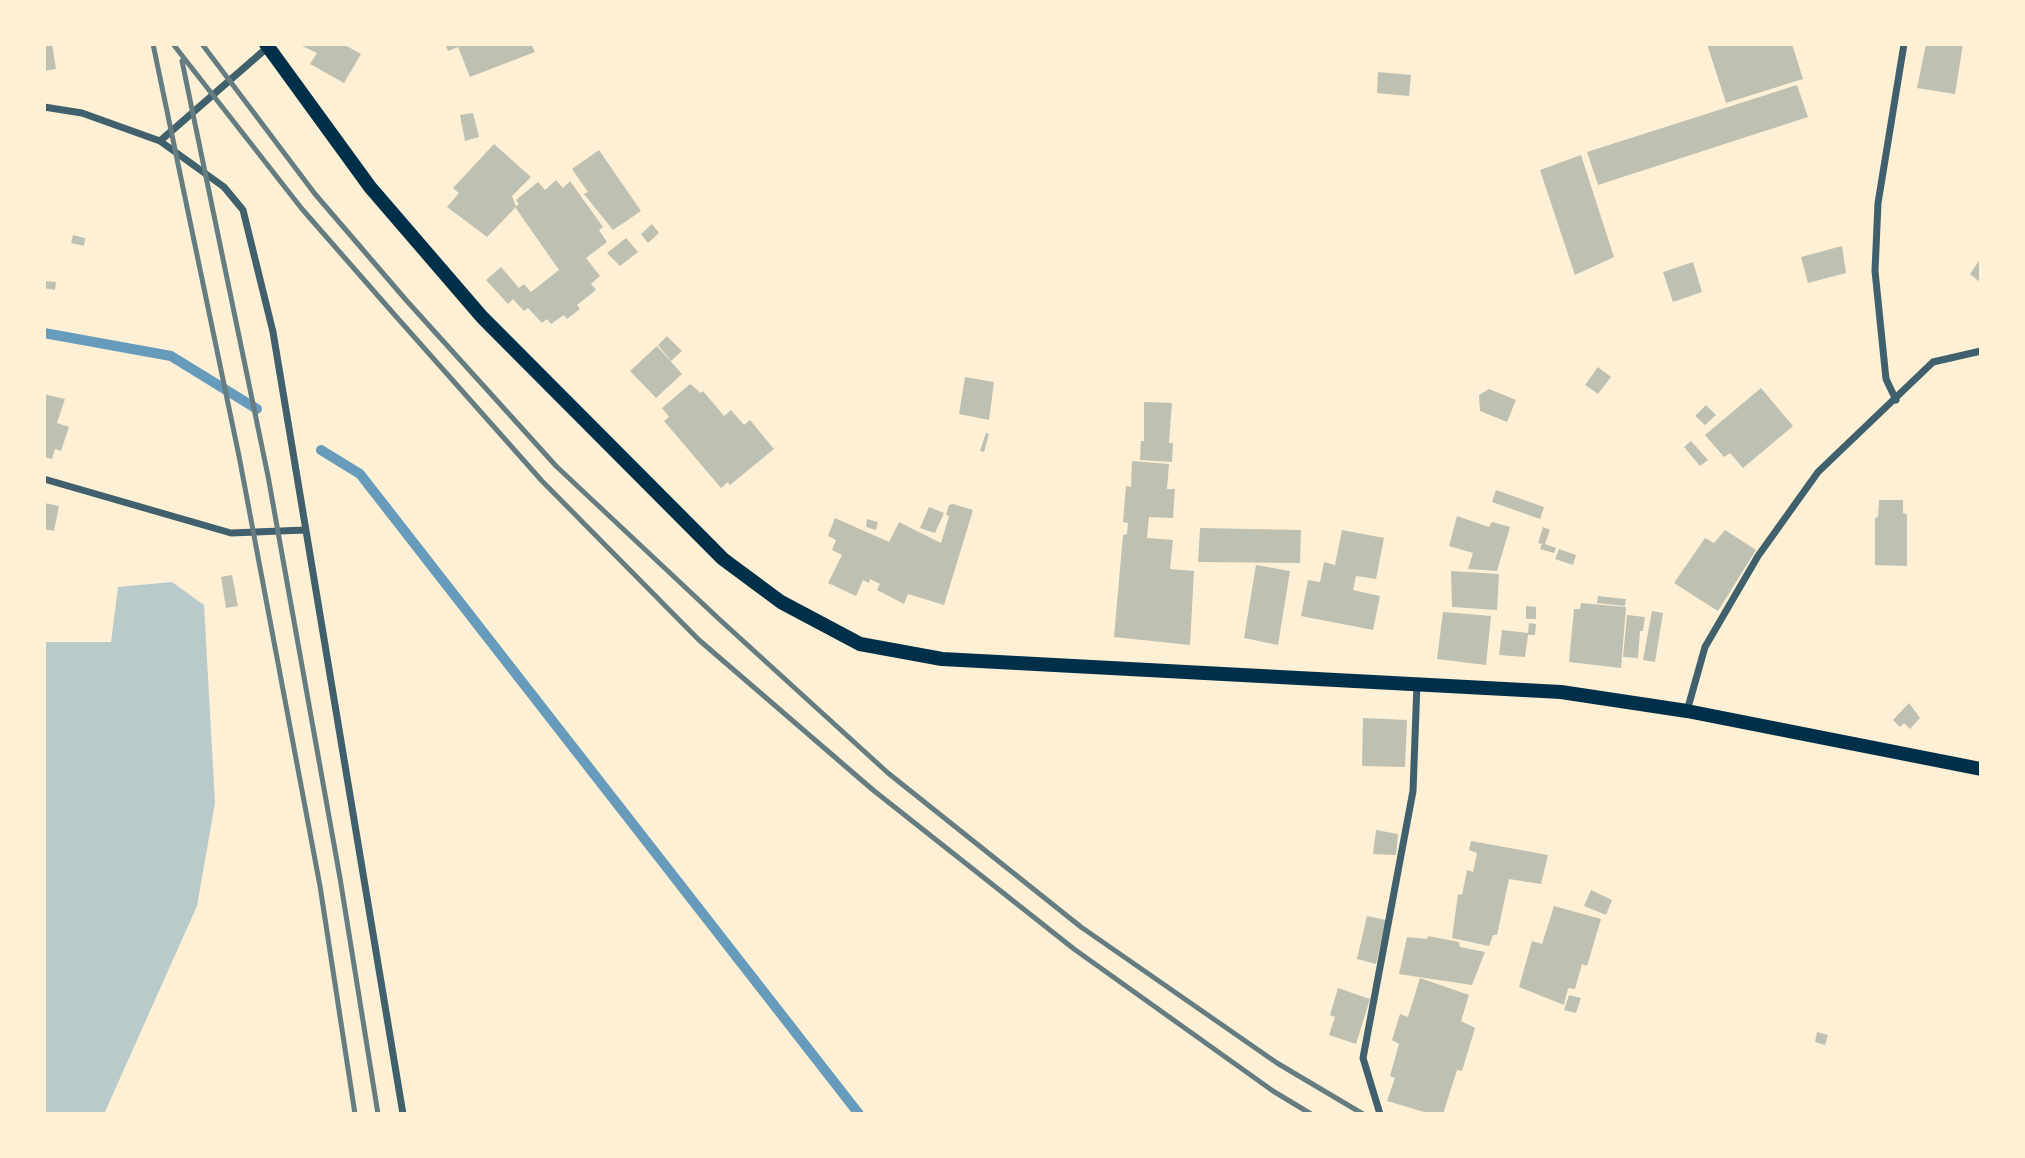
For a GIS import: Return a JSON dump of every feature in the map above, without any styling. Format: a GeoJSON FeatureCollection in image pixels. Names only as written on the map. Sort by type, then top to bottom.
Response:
{"type":"FeatureCollection","features":[{"type":"Feature","properties":{"kind":"main road"},"geometry":{"type":"LineString","coordinates":[[267,45],[370,187],[482,317],[723,559],[781,602],[860,644],[942,659],[1561,692],[1687,711],[1981,769]]}},
{"type":"Feature","properties":{"kind":"street"},"geometry":{"type":"LineString","coordinates":[[1895,400],[1886,379],[1875,271],[1878,204],[1904,44]]}},
{"type":"Feature","properties":{"kind":"street"},"geometry":{"type":"LineString","coordinates":[[160,141],[267,45]]}},
{"type":"Feature","properties":{"kind":"street"},"geometry":{"type":"LineString","coordinates":[[44,107],[82,113],[160,141],[224,187],[243,210],[273,332],[403,1114]]}},
{"type":"Feature","properties":{"kind":"street"},"geometry":{"type":"LineString","coordinates":[[1687,711],[1705,647],[1758,556],[1818,472],[1933,362],[1981,351]]}},
{"type":"Feature","properties":{"kind":"street"},"geometry":{"type":"LineString","coordinates":[[44,479],[231,533],[305,530]]}},
{"type":"Feature","properties":{"kind":"street"},"geometry":{"type":"LineString","coordinates":[[1380,1114],[1363,1058],[1413,791],[1417,684]]}},
{"type":"Feature","properties":{"kind":"shaded area"},"geometry":{"type":"Polygon","coordinates":[[[172,582],[204,605],[215,803],[197,906],[104,1114],[44,1114],[44,642],[111,642],[118,587],[172,582]]]}},
{"type":"Feature","properties":{"kind":"building"},"geometry":{"type":"Polygon","coordinates":[[[44,44],[52,44],[56,69],[44,71],[44,44]]]}},
{"type":"Feature","properties":{"kind":"building"},"geometry":{"type":"Polygon","coordinates":[[[298,44],[343,44],[361,54],[344,83],[310,64],[317,53],[298,44]]]}},
{"type":"Feature","properties":{"kind":"building"},"geometry":{"type":"Polygon","coordinates":[[[445,44],[531,44],[535,52],[470,77],[458,47],[448,51],[445,44]]]}},
{"type":"Feature","properties":{"kind":"building"},"geometry":{"type":"Polygon","coordinates":[[[1707,44],[1792,44],[1803,79],[1726,103],[1707,44]]]}},
{"type":"Feature","properties":{"kind":"building"},"geometry":{"type":"Polygon","coordinates":[[[1926,44],[1963,44],[1955,94],[1917,88],[1926,44]]]}},
{"type":"Feature","properties":{"kind":"building"},"geometry":{"type":"Polygon","coordinates":[[[1378,72],[1411,75],[1409,96],[1377,93],[1378,72]]]}},
{"type":"Feature","properties":{"kind":"building"},"geometry":{"type":"Polygon","coordinates":[[[1797,85],[1808,117],[1598,185],[1587,152],[1797,85]]]}},
{"type":"Feature","properties":{"kind":"building"},"geometry":{"type":"Polygon","coordinates":[[[473,113],[479,137],[465,141],[460,115],[473,113]]]}},
{"type":"Feature","properties":{"kind":"building"},"geometry":{"type":"Polygon","coordinates":[[[494,144],[531,177],[512,196],[516,207],[487,237],[447,207],[459,193],[453,188],[494,144]]]}},
{"type":"Feature","properties":{"kind":"building"},"geometry":{"type":"Polygon","coordinates":[[[599,150],[641,211],[613,230],[584,194],[588,192],[572,169],[599,150]]]}},
{"type":"Feature","properties":{"kind":"building"},"geometry":{"type":"Polygon","coordinates":[[[1581,155],[1614,257],[1575,275],[1540,170],[1581,155]]]}},
{"type":"Feature","properties":{"kind":"building"},"geometry":{"type":"Polygon","coordinates":[[[556,180],[563,188],[570,181],[603,227],[599,230],[607,242],[586,258],[600,276],[591,284],[596,290],[577,305],[580,309],[567,319],[564,315],[551,324],[547,319],[542,323],[528,308],[524,311],[513,299],[508,304],[486,280],[501,267],[519,288],[524,284],[531,292],[559,270],[515,207],[519,204],[516,200],[538,182],[545,190],[556,180]]]}},
{"type":"Feature","properties":{"kind":"building"},"geometry":{"type":"Polygon","coordinates":[[[652,224],[659,233],[648,243],[641,234],[652,224]]]}},
{"type":"Feature","properties":{"kind":"building"},"geometry":{"type":"Polygon","coordinates":[[[73,235],[85,238],[84,246],[71,243],[73,235]]]}},
{"type":"Feature","properties":{"kind":"building"},"geometry":{"type":"Polygon","coordinates":[[[626,238],[638,252],[620,266],[607,253],[626,238]]]}},
{"type":"Feature","properties":{"kind":"building"},"geometry":{"type":"Polygon","coordinates":[[[1842,246],[1846,273],[1808,283],[1801,257],[1842,246]]]}},
{"type":"Feature","properties":{"kind":"building"},"geometry":{"type":"Polygon","coordinates":[[[1981,258],[1981,283],[1970,274],[1981,258]]]}},
{"type":"Feature","properties":{"kind":"building"},"geometry":{"type":"Polygon","coordinates":[[[1693,262],[1702,292],[1673,302],[1663,272],[1693,262]]]}},
{"type":"Feature","properties":{"kind":"building"},"geometry":{"type":"Polygon","coordinates":[[[44,281],[56,282],[55,290],[44,288],[44,281]]]}},
{"type":"Feature","properties":{"kind":"building"},"geometry":{"type":"Polygon","coordinates":[[[667,336],[682,351],[671,361],[658,345],[667,336]]]}},
{"type":"Feature","properties":{"kind":"building"},"geometry":{"type":"Polygon","coordinates":[[[657,346],[682,374],[656,398],[630,371],[657,346]]]}},
{"type":"Feature","properties":{"kind":"building"},"geometry":{"type":"Polygon","coordinates":[[[1598,367],[1611,377],[1598,394],[1585,385],[1598,367]]]}},
{"type":"Feature","properties":{"kind":"building"},"geometry":{"type":"Polygon","coordinates":[[[965,377],[994,382],[989,420],[959,414],[965,377]]]}},
{"type":"Feature","properties":{"kind":"building"},"geometry":{"type":"Polygon","coordinates":[[[690,384],[701,393],[703,391],[724,416],[731,410],[744,425],[750,420],[774,449],[730,485],[728,482],[721,488],[664,421],[669,417],[662,408],[690,384]]]}},
{"type":"Feature","properties":{"kind":"building"},"geometry":{"type":"Polygon","coordinates":[[[1761,388],[1793,426],[1743,468],[1730,453],[1724,457],[1705,435],[1761,388]]]}},
{"type":"Feature","properties":{"kind":"building"},"geometry":{"type":"Polygon","coordinates":[[[1489,389],[1516,400],[1507,422],[1480,411],[1479,395],[1489,389]]]}},
{"type":"Feature","properties":{"kind":"building"},"geometry":{"type":"Polygon","coordinates":[[[44,394],[65,399],[57,423],[69,427],[61,451],[55,449],[52,459],[44,457],[44,394]]]}},
{"type":"Feature","properties":{"kind":"building"},"geometry":{"type":"Polygon","coordinates":[[[1144,402],[1172,403],[1169,443],[1173,443],[1172,462],[1140,460],[1141,441],[1144,441],[1144,402]]]}},
{"type":"Feature","properties":{"kind":"building"},"geometry":{"type":"Polygon","coordinates":[[[1706,405],[1716,415],[1705,425],[1695,416],[1706,405]]]}},
{"type":"Feature","properties":{"kind":"building"},"geometry":{"type":"Polygon","coordinates":[[[986,433],[989,434],[984,452],[980,451],[986,433]]]}},
{"type":"Feature","properties":{"kind":"building"},"geometry":{"type":"Polygon","coordinates":[[[1691,441],[1708,460],[1700,466],[1684,447],[1691,441]]]}},
{"type":"Feature","properties":{"kind":"building"},"geometry":{"type":"Polygon","coordinates":[[[1132,461],[1169,464],[1167,489],[1175,489],[1173,518],[1149,517],[1147,538],[1173,540],[1170,569],[1194,571],[1190,645],[1114,637],[1123,535],[1127,534],[1128,523],[1123,522],[1126,486],[1131,487],[1132,461]]]}},
{"type":"Feature","properties":{"kind":"building"},"geometry":{"type":"Polygon","coordinates":[[[1496,490],[1544,507],[1540,519],[1492,502],[1496,490]]]}},
{"type":"Feature","properties":{"kind":"building"},"geometry":{"type":"Polygon","coordinates":[[[1879,500],[1903,500],[1903,513],[1907,514],[1907,566],[1875,565],[1875,518],[1878,517],[1879,500]]]}},
{"type":"Feature","properties":{"kind":"building"},"geometry":{"type":"Polygon","coordinates":[[[44,503],[59,506],[54,531],[44,529],[44,503]]]}},
{"type":"Feature","properties":{"kind":"building"},"geometry":{"type":"Polygon","coordinates":[[[949,505],[973,510],[944,605],[908,594],[904,604],[877,590],[880,584],[870,579],[869,583],[863,580],[856,596],[828,583],[842,555],[832,550],[836,540],[828,536],[835,518],[889,542],[899,522],[941,543],[949,516],[946,515],[949,505]]]}},
{"type":"Feature","properties":{"kind":"building"},"geometry":{"type":"Polygon","coordinates":[[[929,507],[944,513],[935,533],[920,528],[929,507]]]}},
{"type":"Feature","properties":{"kind":"building"},"geometry":{"type":"Polygon","coordinates":[[[1457,516],[1489,527],[1492,522],[1510,527],[1497,571],[1468,569],[1473,553],[1449,546],[1457,516]]]}},
{"type":"Feature","properties":{"kind":"building"},"geometry":{"type":"Polygon","coordinates":[[[867,519],[878,522],[876,530],[866,527],[867,519]]]}},
{"type":"Feature","properties":{"kind":"building"},"geometry":{"type":"Polygon","coordinates":[[[1543,527],[1550,530],[1545,544],[1556,548],[1554,553],[1540,549],[1542,544],[1538,543],[1543,527]]]}},
{"type":"Feature","properties":{"kind":"building"},"geometry":{"type":"Polygon","coordinates":[[[1200,528],[1301,530],[1300,563],[1198,562],[1200,528]]]}},
{"type":"Feature","properties":{"kind":"building"},"geometry":{"type":"Polygon","coordinates":[[[1342,530],[1384,538],[1376,579],[1356,576],[1353,590],[1380,596],[1373,630],[1301,616],[1308,580],[1320,582],[1324,562],[1335,565],[1342,530]]]}},
{"type":"Feature","properties":{"kind":"building"},"geometry":{"type":"Polygon","coordinates":[[[1725,530],[1756,550],[1718,611],[1674,583],[1705,538],[1714,543],[1725,530]]]}},
{"type":"Feature","properties":{"kind":"building"},"geometry":{"type":"Polygon","coordinates":[[[1559,549],[1576,555],[1573,565],[1555,559],[1559,549]]]}},
{"type":"Feature","properties":{"kind":"building"},"geometry":{"type":"Polygon","coordinates":[[[1256,565],[1290,571],[1278,645],[1244,638],[1256,565]]]}},
{"type":"Feature","properties":{"kind":"building"},"geometry":{"type":"Polygon","coordinates":[[[1451,571],[1499,574],[1497,610],[1452,607],[1451,571]]]}},
{"type":"Feature","properties":{"kind":"building"},"geometry":{"type":"Polygon","coordinates":[[[232,575],[238,606],[226,608],[221,577],[232,575]]]}},
{"type":"Feature","properties":{"kind":"building"},"geometry":{"type":"Polygon","coordinates":[[[1598,596],[1626,599],[1625,606],[1597,603],[1598,596]]]}},
{"type":"Feature","properties":{"kind":"building"},"geometry":{"type":"Polygon","coordinates":[[[1581,603],[1626,607],[1621,668],[1569,662],[1574,609],[1580,609],[1581,603]]]}},
{"type":"Feature","properties":{"kind":"building"},"geometry":{"type":"Polygon","coordinates":[[[1526,606],[1536,607],[1536,619],[1526,619],[1526,606]]]}},
{"type":"Feature","properties":{"kind":"building"},"geometry":{"type":"Polygon","coordinates":[[[1652,611],[1663,613],[1655,662],[1643,660],[1652,611]]]}},
{"type":"Feature","properties":{"kind":"building"},"geometry":{"type":"Polygon","coordinates":[[[1443,612],[1491,616],[1486,665],[1437,659],[1443,612]]]}},
{"type":"Feature","properties":{"kind":"building"},"geometry":{"type":"Polygon","coordinates":[[[1627,615],[1645,617],[1643,631],[1640,631],[1638,658],[1623,657],[1627,615]]]}},
{"type":"Feature","properties":{"kind":"building"},"geometry":{"type":"Polygon","coordinates":[[[1529,623],[1536,624],[1535,635],[1528,635],[1525,657],[1499,655],[1502,630],[1528,633],[1529,623]]]}},
{"type":"Feature","properties":{"kind":"building"},"geometry":{"type":"Polygon","coordinates":[[[1909,703],[1920,718],[1910,729],[1904,723],[1900,727],[1893,720],[1909,703]]]}},
{"type":"Feature","properties":{"kind":"building"},"geometry":{"type":"Polygon","coordinates":[[[1363,718],[1407,720],[1405,767],[1362,766],[1363,718]]]}},
{"type":"Feature","properties":{"kind":"building"},"geometry":{"type":"Polygon","coordinates":[[[1376,830],[1398,834],[1396,855],[1373,854],[1376,830]]]}},
{"type":"Feature","properties":{"kind":"building"},"geometry":{"type":"Polygon","coordinates":[[[1471,841],[1548,855],[1541,884],[1509,879],[1497,935],[1493,935],[1489,946],[1452,938],[1458,894],[1462,895],[1467,870],[1473,872],[1477,853],[1469,850],[1471,841]]]}},
{"type":"Feature","properties":{"kind":"building"},"geometry":{"type":"Polygon","coordinates":[[[1591,890],[1612,900],[1606,915],[1584,906],[1591,890]]]}},
{"type":"Feature","properties":{"kind":"building"},"geometry":{"type":"Polygon","coordinates":[[[1554,906],[1601,919],[1587,966],[1582,964],[1575,989],[1568,988],[1564,1005],[1519,987],[1532,941],[1542,944],[1554,906]]]}},
{"type":"Feature","properties":{"kind":"building"},"geometry":{"type":"Polygon","coordinates":[[[1367,916],[1386,920],[1376,964],[1357,959],[1367,916]]]}},
{"type":"Feature","properties":{"kind":"building"},"geometry":{"type":"Polygon","coordinates":[[[1428,936],[1459,942],[1460,947],[1485,952],[1472,985],[1399,974],[1407,937],[1427,939],[1428,936]]]}},
{"type":"Feature","properties":{"kind":"building"},"geometry":{"type":"Polygon","coordinates":[[[1420,978],[1469,995],[1461,1021],[1475,1028],[1462,1071],[1457,1070],[1443,1114],[1431,1114],[1387,1101],[1395,1078],[1390,1076],[1399,1044],[1392,1040],[1400,1014],[1408,1017],[1420,978]]]}},
{"type":"Feature","properties":{"kind":"building"},"geometry":{"type":"Polygon","coordinates":[[[1338,988],[1370,999],[1356,1044],[1329,1035],[1335,1017],[1330,1015],[1338,988]]]}},
{"type":"Feature","properties":{"kind":"building"},"geometry":{"type":"Polygon","coordinates":[[[1569,995],[1581,998],[1576,1013],[1564,1010],[1569,995]]]}},
{"type":"Feature","properties":{"kind":"building"},"geometry":{"type":"Polygon","coordinates":[[[1817,1032],[1828,1035],[1825,1045],[1815,1042],[1817,1032]]]}},
{"type":"Feature","properties":{"kind":"waterway"},"geometry":{"type":"LineString","coordinates":[[44,333],[171,356],[257,409]]}},
{"type":"Feature","properties":{"kind":"waterway"},"geometry":{"type":"LineString","coordinates":[[321,450],[360,474],[859,1114]]}},
{"type":"Feature","properties":{"kind":"railway"},"geometry":{"type":"LineString","coordinates":[[153,44],[239,456],[320,886],[355,1114]]}},
{"type":"Feature","properties":{"kind":"railway"},"geometry":{"type":"LineString","coordinates":[[173,44],[302,209],[393,313],[542,481],[699,640],[873,790],[1074,949],[1273,1091],[1311,1114]]}},
{"type":"Feature","properties":{"kind":"railway"},"geometry":{"type":"LineString","coordinates":[[202,44],[315,194],[406,300],[556,466],[719,619],[888,773],[1081,927],[1277,1063],[1363,1114]]}},
{"type":"Feature","properties":{"kind":"railway"},"geometry":{"type":"LineString","coordinates":[[182,61],[268,476],[340,878],[378,1114]]}}]}
